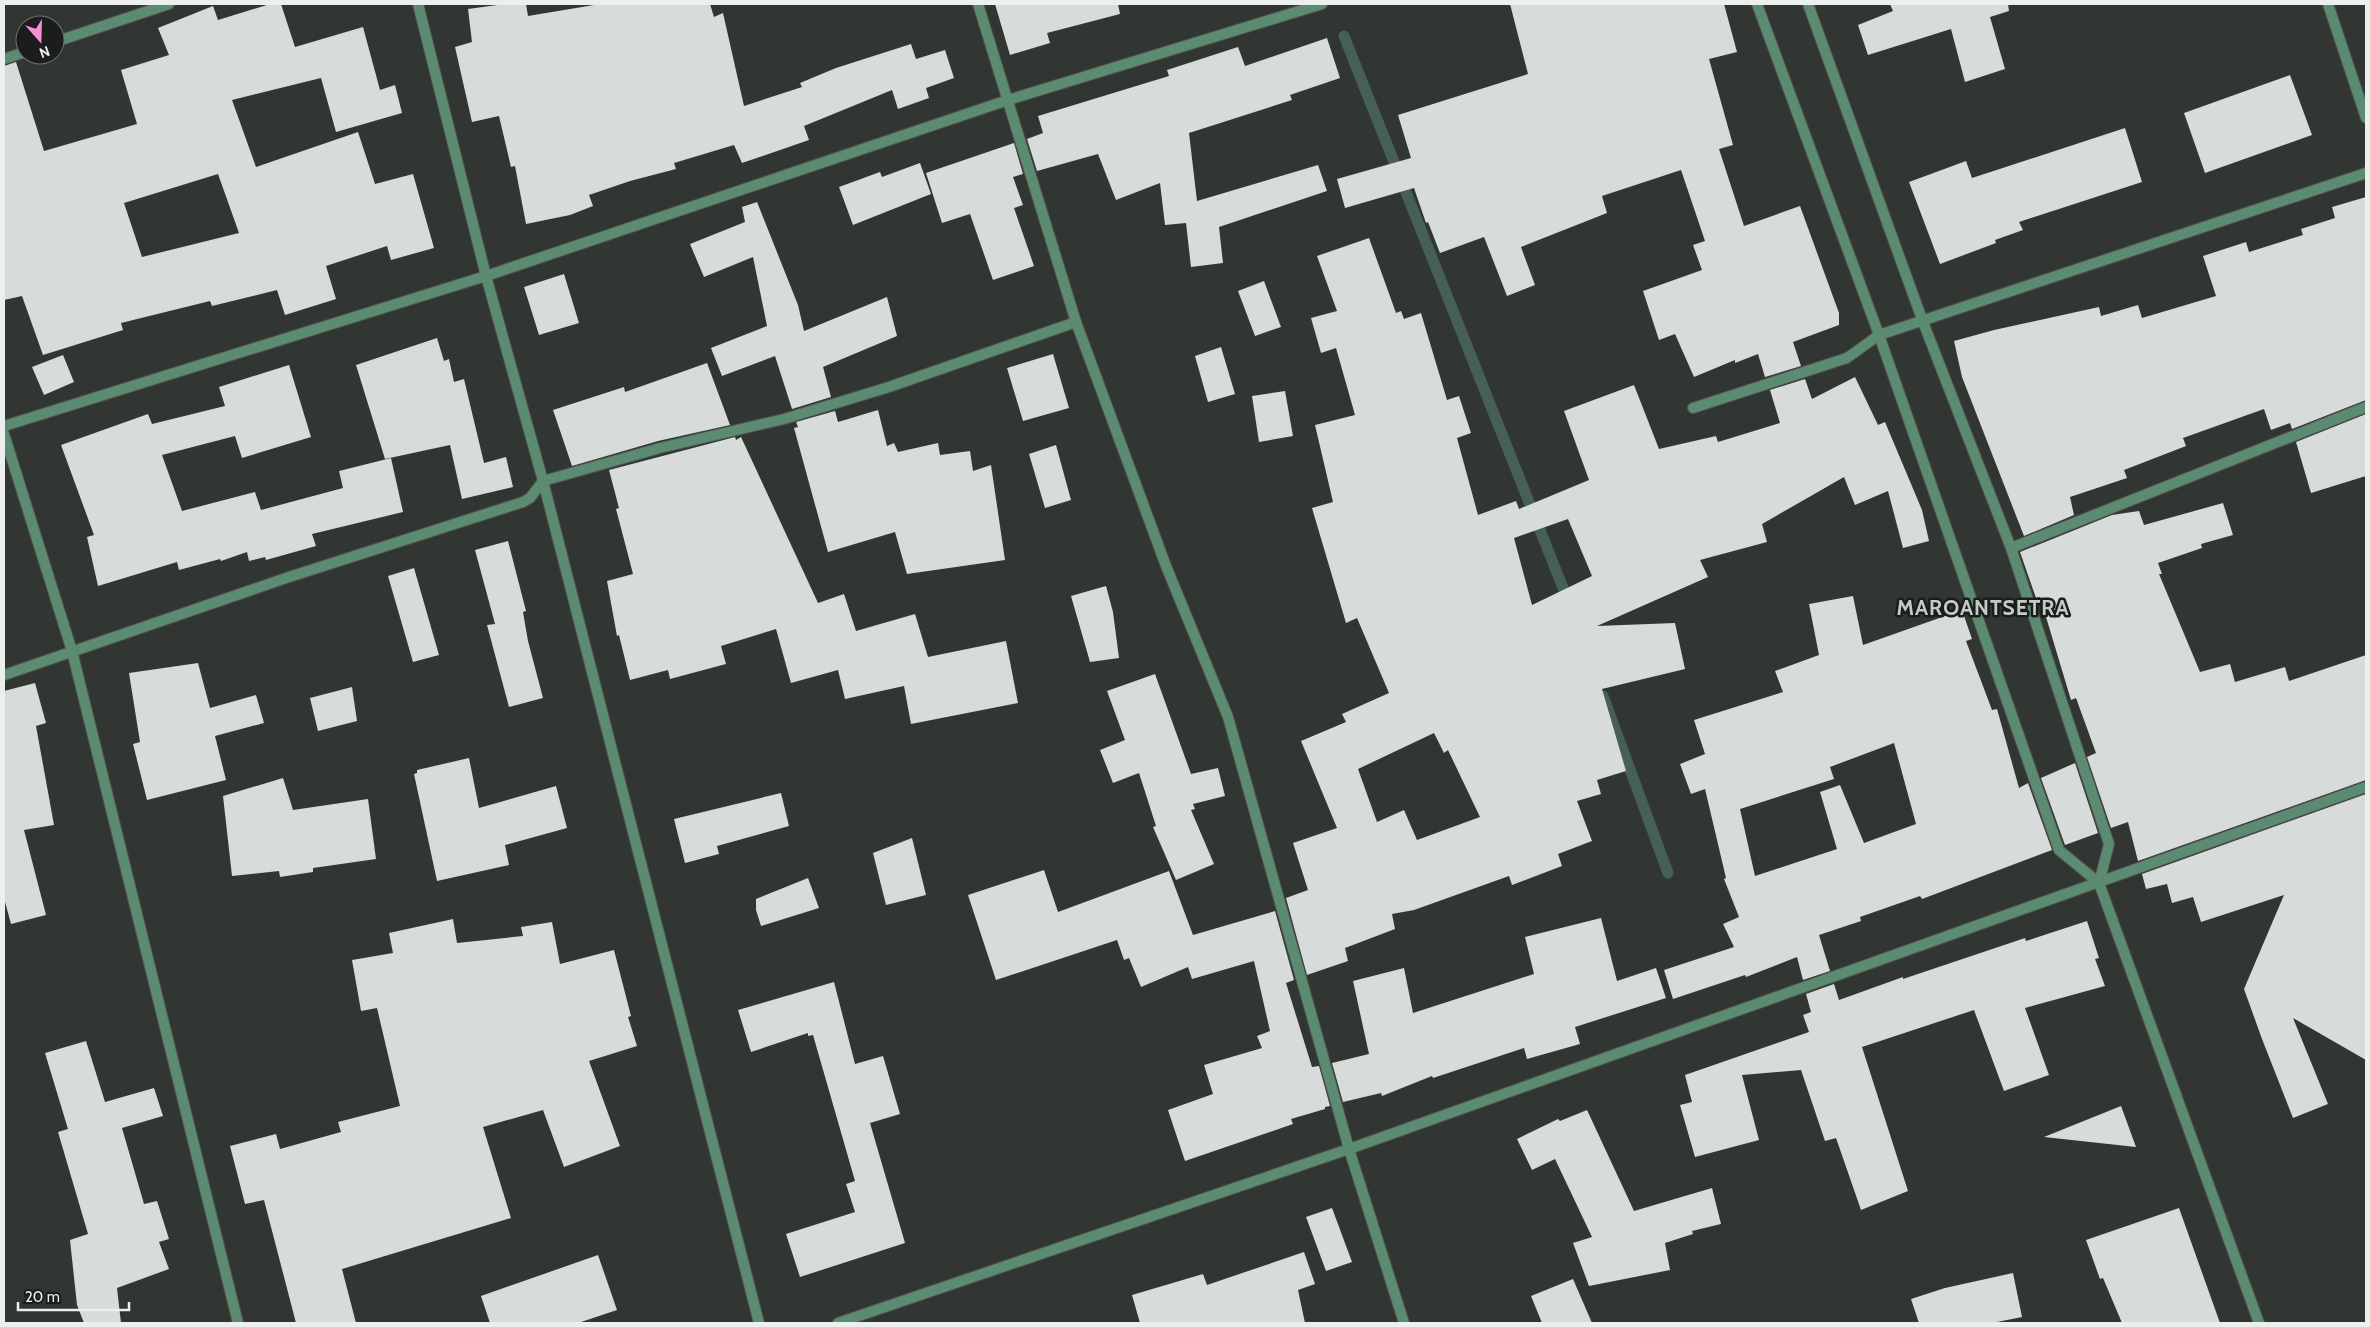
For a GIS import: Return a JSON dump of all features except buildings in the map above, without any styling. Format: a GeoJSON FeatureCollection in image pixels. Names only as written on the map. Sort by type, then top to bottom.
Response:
{"type":"FeatureCollection","features":[{"type":"Feature","properties":{"kind":"street"},"geometry":{"type":"LineString","coordinates":[[65,39],[169,4]]}},
{"type":"Feature","properties":{"kind":"street"},"geometry":{"type":"LineString","coordinates":[[418,4],[486,276],[543,481],[759,1323]]}},
{"type":"Feature","properties":{"kind":"street"},"geometry":{"type":"LineString","coordinates":[[978,4],[1076,322],[1166,566],[1228,718],[1349,1150],[1404,1323]]}},
{"type":"Feature","properties":{"kind":"street"},"geometry":{"type":"LineString","coordinates":[[4,426],[486,276],[1008,100],[1322,4]]}},
{"type":"Feature","properties":{"kind":"street"},"geometry":{"type":"LineString","coordinates":[[1757,4],[1878,335],[2059,850],[2099,883],[2259,1323]]}},
{"type":"Feature","properties":{"kind":"street"},"geometry":{"type":"LineString","coordinates":[[1808,4],[1923,322],[2010,548],[2110,844],[2099,883]]}},
{"type":"Feature","properties":{"kind":"street"},"geometry":{"type":"LineString","coordinates":[[2328,4],[2366,118]]}},
{"type":"Feature","properties":{"kind":"street"},"geometry":{"type":"LineString","coordinates":[[1693,408],[1847,358],[1878,335],[1923,322],[2366,173]]}},
{"type":"Feature","properties":{"kind":"street"},"geometry":{"type":"LineString","coordinates":[[4,675],[289,577],[523,502],[530,498],[543,481],[660,448],[784,419],[889,387],[1076,322]]}},
{"type":"Feature","properties":{"kind":"street"},"geometry":{"type":"LineString","coordinates":[[2010,548],[2366,407]]}},
{"type":"Feature","properties":{"kind":"street"},"geometry":{"type":"LineString","coordinates":[[4,434],[72,651],[238,1323]]}},
{"type":"Feature","properties":{"kind":"street"},"geometry":{"type":"LineString","coordinates":[[838,1323],[1349,1150],[2366,787]]}},
{"type":"Feature","properties":{"kind":"waterway"},"geometry":{"type":"LineString","coordinates":[[1344,36],[1569,603]]}},
{"type":"Feature","properties":{"kind":"waterway"},"geometry":{"type":"LineString","coordinates":[[1603,696],[1668,873]]}},
{"type":"Feature","properties":{"kind":"district","name":"MAROANTSETRA"},"geometry":{"type":"Point","coordinates":[1983,607]}}]}
